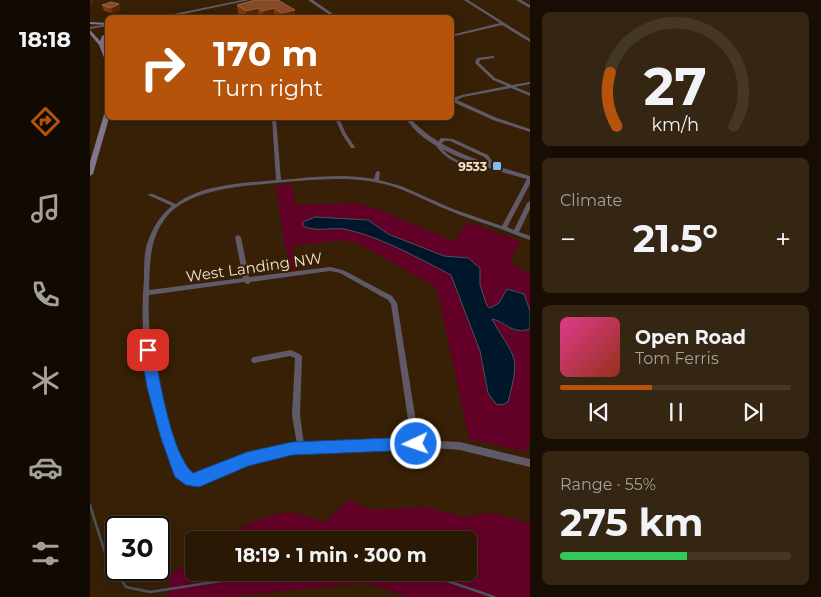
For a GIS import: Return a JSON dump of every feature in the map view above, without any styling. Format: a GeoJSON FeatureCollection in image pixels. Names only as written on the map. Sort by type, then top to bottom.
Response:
{"type":"FeatureCollection","features":[{"type":"Feature","properties":{"kind":"main road"},"geometry":{"type":"LineString","coordinates":[[90,23],[105,24]]}},
{"type":"Feature","properties":{"kind":"main road"},"geometry":{"type":"LineString","coordinates":[[90,31],[105,54]]}},
{"type":"Feature","properties":{"kind":"main road"},"geometry":{"type":"LineString","coordinates":[[101,45],[105,36]]}},
{"type":"Feature","properties":{"kind":"main road"},"geometry":{"type":"LineString","coordinates":[[90,174],[105,120]]}},
{"type":"Feature","properties":{"kind":"street"},"geometry":{"type":"LineString","coordinates":[[171,15],[248,0]]}},
{"type":"Feature","properties":{"kind":"street"},"geometry":{"type":"LineString","coordinates":[[195,15],[258,0]]}},
{"type":"Feature","properties":{"kind":"street"},"geometry":{"type":"LineString","coordinates":[[304,0],[322,8]]}},
{"type":"Feature","properties":{"kind":"street"},"geometry":{"type":"LineString","coordinates":[[310,0],[332,15]]}},
{"type":"Feature","properties":{"kind":"street"},"geometry":{"type":"LineString","coordinates":[[466,0],[530,41]]}},
{"type":"Feature","properties":{"kind":"street"},"geometry":{"type":"LineString","coordinates":[[518,0],[530,7]]}},
{"type":"Feature","properties":{"kind":"street"},"geometry":{"type":"LineString","coordinates":[[454,35],[502,24]]}},
{"type":"Feature","properties":{"kind":"street"},"geometry":{"type":"LineString","coordinates":[[90,31],[105,25]]}},
{"type":"Feature","properties":{"kind":"street"},"geometry":{"type":"LineString","coordinates":[[90,31],[105,30]]}},
{"type":"Feature","properties":{"kind":"street"},"geometry":{"type":"LineString","coordinates":[[493,57],[476,61],[490,77],[530,95]]}},
{"type":"Feature","properties":{"kind":"street"},"geometry":{"type":"LineString","coordinates":[[454,100],[530,83]]}},
{"type":"Feature","properties":{"kind":"street"},"geometry":{"type":"LineString","coordinates":[[454,101],[495,119],[530,131]]}},
{"type":"Feature","properties":{"kind":"street"},"geometry":{"type":"LineString","coordinates":[[274,120],[280,181]]}},
{"type":"Feature","properties":{"kind":"street"},"geometry":{"type":"LineString","coordinates":[[338,120],[352,147]]}},
{"type":"Feature","properties":{"kind":"street"},"geometry":{"type":"LineString","coordinates":[[410,120],[424,134],[439,143],[489,165],[530,178],[504,228]]}},
{"type":"Feature","properties":{"kind":"street"},"geometry":{"type":"LineString","coordinates":[[376,181],[378,172]]}},
{"type":"Feature","properties":{"kind":"street"},"geometry":{"type":"LineString","coordinates":[[530,238],[449,209],[397,186],[376,181],[330,177],[211,190],[194,196],[176,206],[155,228],[150,244],[146,293],[148,350],[154,387],[167,435],[181,472],[185,477],[196,481],[247,459],[301,448],[416,444],[460,446],[530,462]]}},
{"type":"Feature","properties":{"kind":"street"},"geometry":{"type":"LineString","coordinates":[[151,195],[176,206]]}},
{"type":"Feature","properties":{"kind":"street"},"geometry":{"type":"LineString","coordinates":[[516,232],[530,203]]}},
{"type":"Feature","properties":{"kind":"street"},"geometry":{"type":"LineString","coordinates":[[238,237],[247,282]]}},
{"type":"Feature","properties":{"kind":"street","name":"West Landing NW"},"geometry":{"type":"LineString","coordinates":[[146,293],[247,282],[335,269],[390,298],[394,303],[397,315],[416,444]]}},
{"type":"Feature","properties":{"kind":"street"},"geometry":{"type":"LineString","coordinates":[[254,360],[290,353],[298,357],[296,416],[301,448]]}},
{"type":"Feature","properties":{"kind":"shaded area"},"geometry":{"type":"Polygon","coordinates":[[[292,185],[296,205],[358,203],[378,209],[455,242],[467,222],[520,241],[510,263],[530,275],[530,441],[526,452],[469,439],[438,292],[431,284],[357,243],[340,240],[292,246],[297,270],[292,271],[285,246],[276,186],[292,185]]]}},
{"type":"Feature","properties":{"kind":"shaded area"},"geometry":{"type":"Polygon","coordinates":[[[348,500],[371,510],[425,507],[463,517],[494,513],[530,524],[530,597],[408,597],[367,583],[223,597],[168,597],[170,574],[185,564],[185,581],[477,581],[477,531],[234,531],[265,518],[284,513],[300,514],[325,522],[348,500]]]}},
{"type":"Feature","properties":{"kind":"water"},"geometry":{"type":"Polygon","coordinates":[[[315,217],[368,220],[388,234],[444,256],[468,258],[480,268],[480,285],[487,306],[490,308],[499,303],[507,289],[524,294],[530,311],[530,329],[513,329],[492,319],[514,358],[514,374],[508,402],[502,405],[496,404],[488,393],[480,351],[451,275],[375,238],[343,229],[314,229],[303,226],[303,222],[315,217]]]}},
{"type":"Feature","properties":{"kind":"building"},"geometry":{"type":"Polygon","coordinates":[[[255,0],[278,0],[295,10],[282,13],[274,8],[263,11],[258,8],[246,11],[237,5],[255,0]]]}},
{"type":"Feature","properties":{"kind":"building"},"geometry":{"type":"Polygon","coordinates":[[[111,2],[119,4],[111,8],[102,5],[111,2]]]}},
{"type":"Feature","properties":{"kind":"waterway"},"geometry":{"type":"LineString","coordinates":[[90,505],[106,556],[126,587],[150,592],[220,581]]}},
{"type":"Feature","properties":{"kind":"waterway"},"geometry":{"type":"LineString","coordinates":[[447,581],[494,597]]}},
{"type":"Feature","properties":{"kind":"place","name":"9533"},"geometry":{"type":"Point","coordinates":[497,166]}},
{"type":"Feature","properties":{"kind":"route"},"geometry":{"type":"LineString","coordinates":[[148,350],[154,387],[167,435],[181,472],[191,480],[199,480],[247,459],[292,449],[416,444]]}}]}
